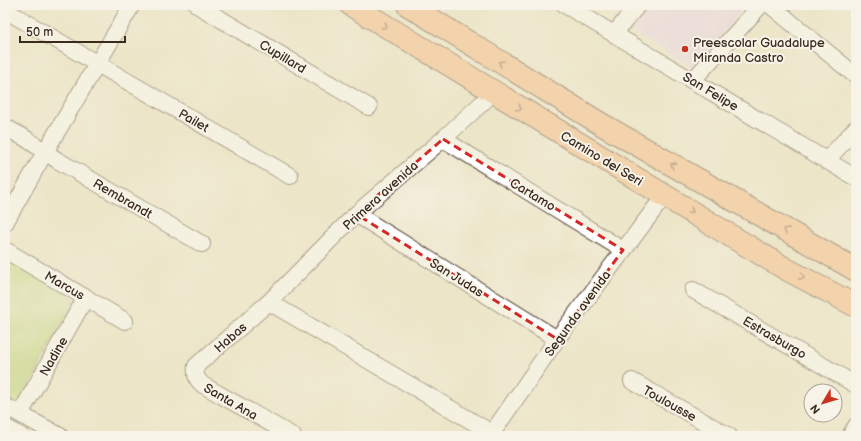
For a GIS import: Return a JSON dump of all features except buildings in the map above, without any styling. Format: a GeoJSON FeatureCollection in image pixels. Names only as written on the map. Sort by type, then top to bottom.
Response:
{"type":"FeatureCollection","features":[{"type":"Feature","properties":{"kind":"main road","name":"Camino del Seri"},"geometry":{"type":"LineString","coordinates":[[351,5],[786,268],[856,306]]}},
{"type":"Feature","properties":{"kind":"main road"},"geometry":{"type":"LineString","coordinates":[[408,5],[602,124],[856,270]]}},
{"type":"Feature","properties":{"kind":"street"},"geometry":{"type":"LineString","coordinates":[[5,223],[132,5]]}},
{"type":"Feature","properties":{"kind":"street","name":"Cupillard"},"geometry":{"type":"LineString","coordinates":[[197,5],[369,107]]}},
{"type":"Feature","properties":{"kind":"street","name":"San Felipe"},"geometry":{"type":"LineString","coordinates":[[565,5],[856,178]]}},
{"type":"Feature","properties":{"kind":"street"},"geometry":{"type":"LineString","coordinates":[[614,34],[638,5]]}},
{"type":"Feature","properties":{"kind":"street"},"geometry":{"type":"LineString","coordinates":[[692,80],[761,5]]}},
{"type":"Feature","properties":{"kind":"street"},"geometry":{"type":"LineString","coordinates":[[770,5],[856,76]]}},
{"type":"Feature","properties":{"kind":"street","name":"Pailet"},"geometry":{"type":"LineString","coordinates":[[5,10],[290,176]]}},
{"type":"Feature","properties":{"kind":"street","name":"Primera avenida"},"geometry":{"type":"LineString","coordinates":[[269,302],[356,214],[443,139],[494,92]]}},
{"type":"Feature","properties":{"kind":"street","name":"Rembrandt"},"geometry":{"type":"LineString","coordinates":[[5,127],[202,244]]}},
{"type":"Feature","properties":{"kind":"street"},"geometry":{"type":"LineString","coordinates":[[826,161],[856,128]]}},
{"type":"Feature","properties":{"kind":"street","name":"Cartamo"},"geometry":{"type":"LineString","coordinates":[[443,139],[623,250]]}},
{"type":"Feature","properties":{"kind":"street","name":"Segunda avenida"},"geometry":{"type":"LineString","coordinates":[[491,435],[557,339],[665,195]]}},
{"type":"Feature","properties":{"kind":"street","name":"San Judas"},"geometry":{"type":"LineString","coordinates":[[356,214],[557,339]]}},
{"type":"Feature","properties":{"kind":"street","name":"Marcus"},"geometry":{"type":"LineString","coordinates":[[5,250],[125,321]]}},
{"type":"Feature","properties":{"kind":"street","name":"Estrasburgo"},"geometry":{"type":"LineString","coordinates":[[694,290],[856,385]]}},
{"type":"Feature","properties":{"kind":"street","name":"Nadine"},"geometry":{"type":"LineString","coordinates":[[20,414],[86,297]]}},
{"type":"Feature","properties":{"kind":"street"},"geometry":{"type":"LineString","coordinates":[[269,302],[491,435]]}},
{"type":"Feature","properties":{"kind":"street","name":"Habas"},"geometry":{"type":"LineString","coordinates":[[195,374],[196,366],[269,302]]}},
{"type":"Feature","properties":{"kind":"street","name":"Santa Ana"},"geometry":{"type":"LineString","coordinates":[[195,374],[198,381],[203,385],[293,436]]}},
{"type":"Feature","properties":{"kind":"street","name":"Toulousse"},"geometry":{"type":"LineString","coordinates":[[632,381],[729,436]]}},
{"type":"Feature","properties":{"kind":"street"},"geometry":{"type":"LineString","coordinates":[[5,406],[60,436]]}},
{"type":"Feature","properties":{"kind":"street"},"geometry":{"type":"LineString","coordinates":[[850,436],[856,426]]}},
{"type":"Feature","properties":{"kind":"street"},"geometry":{"type":"LineString","coordinates":[[5,427],[21,436]]}},
{"type":"Feature","properties":{"kind":"highlighted area"},"geometry":{"type":"Polygon","coordinates":[[[443,139],[623,250],[557,339],[356,214],[443,139]]]}},
{"type":"Feature","properties":{"kind":"shaded area","name":"Preescolar Guadalupe Miranda Castro"},"geometry":{"type":"Polygon","coordinates":[[[651,5],[746,5],[693,69],[630,30],[651,5]]]}},
{"type":"Feature","properties":{"kind":"green space"},"geometry":{"type":"Polygon","coordinates":[[[5,256],[75,299],[19,405],[5,397],[5,256]]]}},
{"type":"Feature","properties":{"kind":"place","name":"Preescolar Guadalupe Miranda Castro"},"geometry":{"type":"Point","coordinates":[685,49]}}]}
